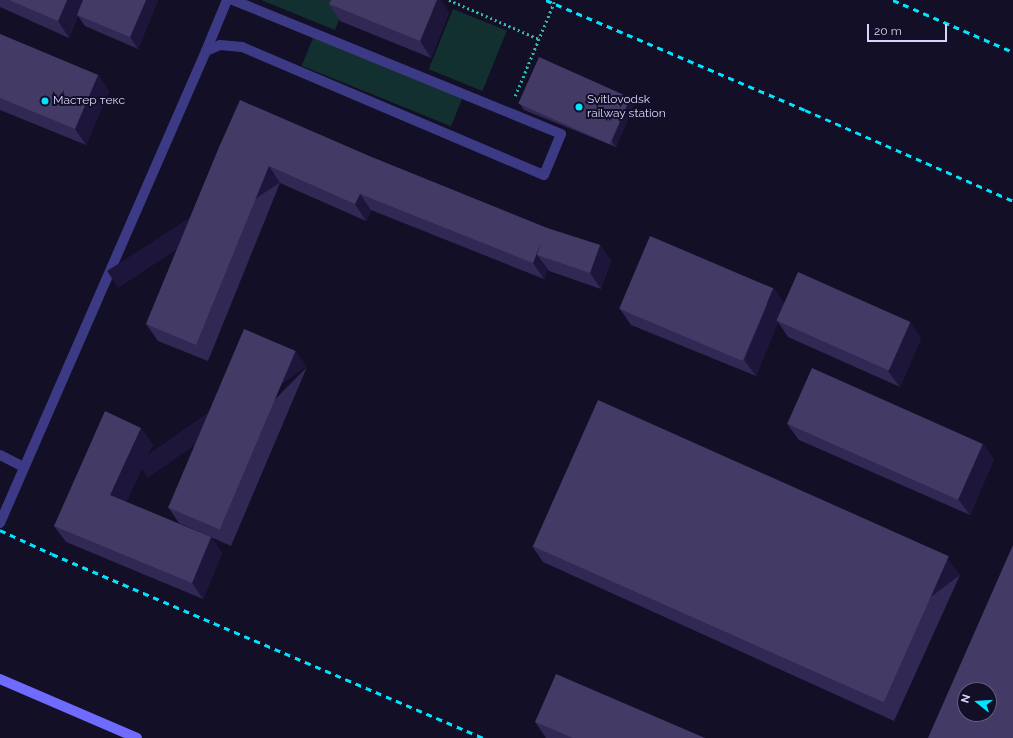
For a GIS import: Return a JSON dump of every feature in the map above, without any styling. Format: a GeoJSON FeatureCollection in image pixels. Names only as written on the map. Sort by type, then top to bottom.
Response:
{"type":"FeatureCollection","features":[{"type":"Feature","properties":{"kind":"main road"},"geometry":{"type":"LineString","coordinates":[[0,679],[137,738]]}},
{"type":"Feature","properties":{"kind":"street"},"geometry":{"type":"LineString","coordinates":[[0,523],[227,0]]}},
{"type":"Feature","properties":{"kind":"street"},"geometry":{"type":"LineString","coordinates":[[206,51],[220,45],[242,47],[544,175],[561,134],[233,0]]}},
{"type":"Feature","properties":{"kind":"street"},"geometry":{"type":"LineString","coordinates":[[0,455],[24,467]]}},
{"type":"Feature","properties":{"kind":"path"},"geometry":{"type":"LineString","coordinates":[[449,0],[539,39]]}},
{"type":"Feature","properties":{"kind":"path"},"geometry":{"type":"LineString","coordinates":[[508,112],[555,0]]}},
{"type":"Feature","properties":{"kind":"green space"},"geometry":{"type":"Polygon","coordinates":[[[261,0],[347,0],[335,30],[261,0]]]}},
{"type":"Feature","properties":{"kind":"green space"},"geometry":{"type":"Polygon","coordinates":[[[453,9],[507,31],[482,91],[429,69],[453,9]]]}},
{"type":"Feature","properties":{"kind":"green space"},"geometry":{"type":"Polygon","coordinates":[[[313,38],[462,98],[451,126],[302,66],[313,38]]]}},
{"type":"Feature","properties":{"kind":"building"},"geometry":{"type":"Polygon","coordinates":[[[9,0],[67,0],[58,21],[9,0]]]}},
{"type":"Feature","properties":{"kind":"building"},"geometry":{"type":"Polygon","coordinates":[[[83,0],[146,0],[130,37],[77,15],[83,0]]]}},
{"type":"Feature","properties":{"kind":"building"},"geometry":{"type":"Polygon","coordinates":[[[331,0],[437,0],[420,41],[329,4],[331,0]]]}},
{"type":"Feature","properties":{"kind":"building"},"geometry":{"type":"Polygon","coordinates":[[[0,34],[98,75],[75,129],[0,98],[0,34]]]}},
{"type":"Feature","properties":{"kind":"building","name":"Svitlovodsk railway station"},"geometry":{"type":"Polygon","coordinates":[[[539,57],[630,98],[610,144],[518,104],[539,57]]]}},
{"type":"Feature","properties":{"kind":"building"},"geometry":{"type":"Polygon","coordinates":[[[240,100],[374,158],[547,228],[600,245],[590,273],[537,255],[541,242],[533,263],[360,194],[355,204],[269,166],[196,345],[146,324],[240,100]]]}},
{"type":"Feature","properties":{"kind":"building"},"geometry":{"type":"Polygon","coordinates":[[[650,236],[773,288],[742,361],[619,309],[650,236]]]}},
{"type":"Feature","properties":{"kind":"building"},"geometry":{"type":"Polygon","coordinates":[[[798,272],[910,322],[889,370],[776,320],[798,272]]]}},
{"type":"Feature","properties":{"kind":"building"},"geometry":{"type":"Polygon","coordinates":[[[244,329],[296,351],[220,529],[168,508],[244,329]]]}},
{"type":"Feature","properties":{"kind":"building"},"geometry":{"type":"Polygon","coordinates":[[[812,368],[983,444],[958,500],[787,424],[812,368]]]}},
{"type":"Feature","properties":{"kind":"building"},"geometry":{"type":"Polygon","coordinates":[[[598,400],[949,556],[884,702],[533,546],[598,400]]]}},
{"type":"Feature","properties":{"kind":"building"},"geometry":{"type":"Polygon","coordinates":[[[105,411],[141,428],[110,495],[211,537],[192,583],[54,526],[105,411]]]}},
{"type":"Feature","properties":{"kind":"building"},"geometry":{"type":"Polygon","coordinates":[[[1013,545],[1013,738],[928,738],[1013,545]]]}},
{"type":"Feature","properties":{"kind":"building"},"geometry":{"type":"Polygon","coordinates":[[[556,674],[705,738],[573,738],[535,722],[556,674]]]}},
{"type":"Feature","properties":{"kind":"railway"},"geometry":{"type":"LineString","coordinates":[[546,0],[805,110],[1013,201]]}},
{"type":"Feature","properties":{"kind":"railway"},"geometry":{"type":"LineString","coordinates":[[893,0],[1013,52]]}},
{"type":"Feature","properties":{"kind":"railway"},"geometry":{"type":"LineString","coordinates":[[0,530],[52,554],[484,738]]}},
{"type":"Feature","properties":{"kind":"place","name":"Мастер текс"},"geometry":{"type":"Point","coordinates":[45,101]}},
{"type":"Feature","properties":{"kind":"place","name":"Svitlovodsk railway station"},"geometry":{"type":"Point","coordinates":[579,107]}}]}
